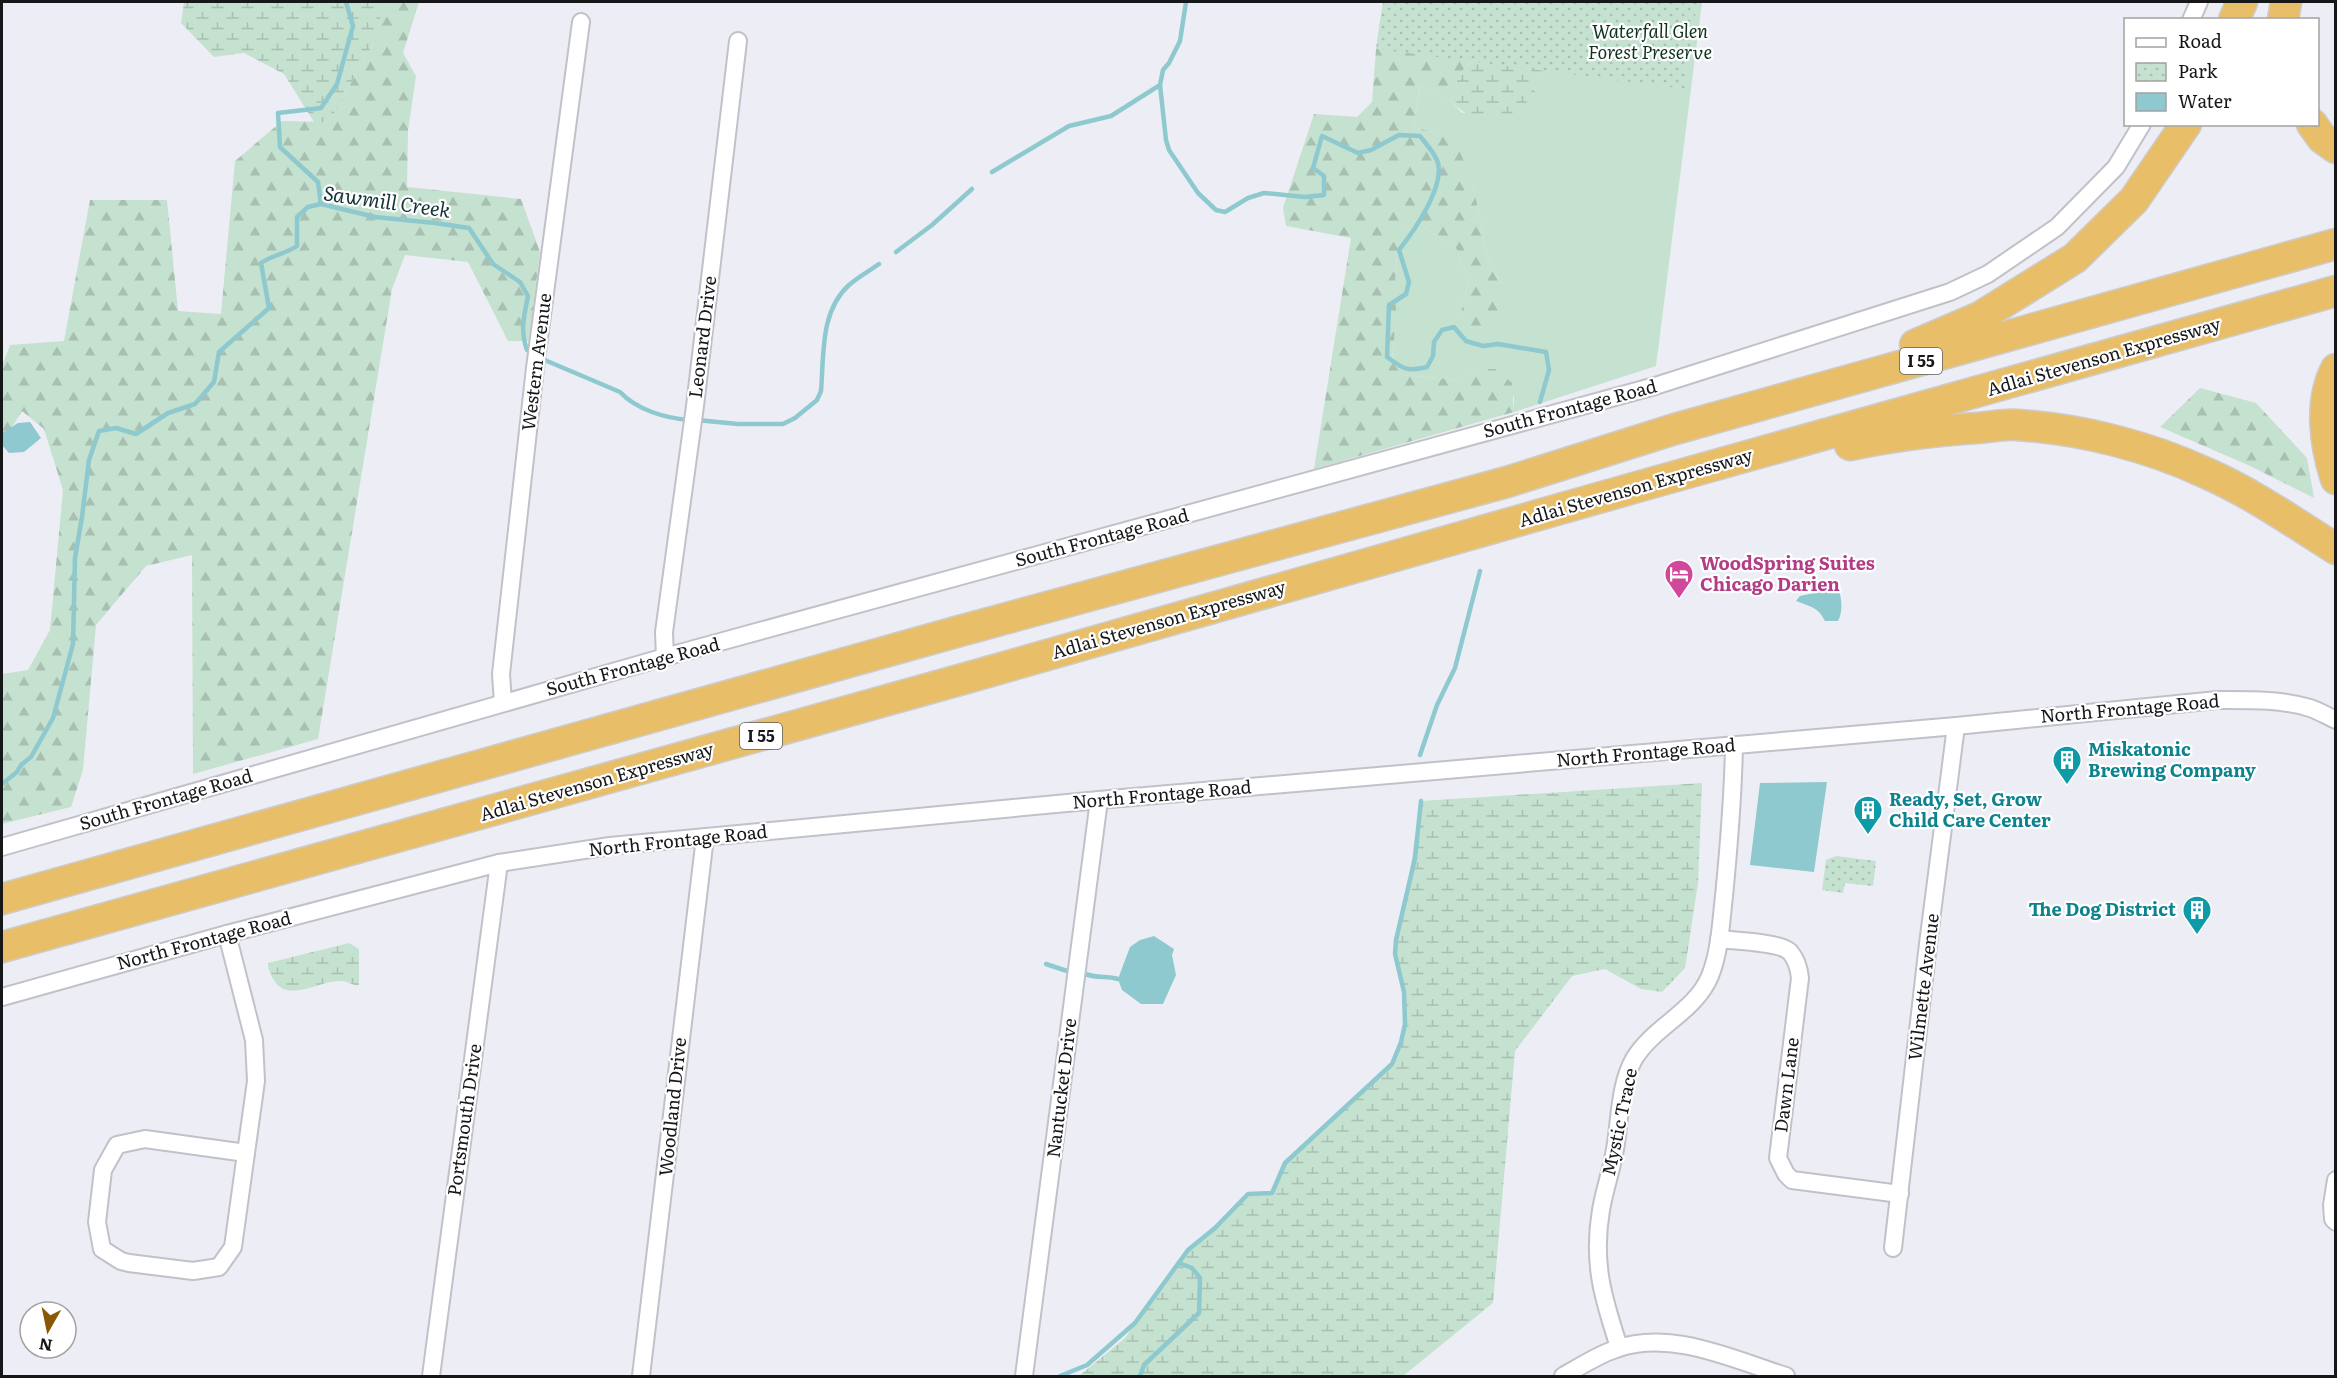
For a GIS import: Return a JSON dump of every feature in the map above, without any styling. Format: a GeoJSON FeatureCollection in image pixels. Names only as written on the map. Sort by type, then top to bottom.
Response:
{"type":"FeatureCollection","features":[{"type":"Feature","properties":{"kind":"highway"},"geometry":{"type":"LineString","coordinates":[[2235,18],[2242,2]]}},
{"type":"Feature","properties":{"kind":"highway"},"geometry":{"type":"LineString","coordinates":[[2283,18],[2286,2]]}},
{"type":"Feature","properties":{"kind":"highway"},"geometry":{"type":"LineString","coordinates":[[1675,429],[1934,338],[1980,317],[2075,258],[2134,200],[2185,126]]}},
{"type":"Feature","properties":{"kind":"highway"},"geometry":{"type":"LineString","coordinates":[[2313,126],[2322,138],[2336,148]]}},
{"type":"Feature","properties":{"kind":"highway","name":"I 55"},"geometry":{"type":"LineString","coordinates":[[2,899],[922,641],[1507,482],[1675,429],[2336,244]]}},
{"type":"Feature","properties":{"kind":"highway","name":"Adlai Stevenson Expressway"},"geometry":{"type":"LineString","coordinates":[[2,947],[970,677],[2336,291]]}},
{"type":"Feature","properties":{"kind":"highway"},"geometry":{"type":"LineString","coordinates":[[2336,369],[2326,398],[2326,406],[2329,451],[2336,479]]}},
{"type":"Feature","properties":{"kind":"highway"},"geometry":{"type":"LineString","coordinates":[[1630,489],[1861,442],[1946,430],[2016,424],[2063,430],[2121,442],[2165,456],[2236,488],[2286,516],[2336,549]]}},
{"type":"Feature","properties":{"kind":"street"},"geometry":{"type":"LineString","coordinates":[[2192,18],[2199,2]]}},
{"type":"Feature","properties":{"kind":"street","name":"Western Avenue"},"geometry":{"type":"LineString","coordinates":[[503,703],[501,674],[535,368],[582,22]]}},
{"type":"Feature","properties":{"kind":"street","name":"Leonard Drive"},"geometry":{"type":"LineString","coordinates":[[665,657],[664,632],[695,406],[738,41]]}},
{"type":"Feature","properties":{"kind":"street","name":"South Frontage Road"},"geometry":{"type":"LineString","coordinates":[[2,846],[665,657],[1655,386],[1950,292],[1988,274],[2057,227],[2116,167],[2141,126]]}},
{"type":"Feature","properties":{"kind":"street","name":"North Frontage Road"},"geometry":{"type":"LineString","coordinates":[[2,997],[227,934],[499,863],[610,846],[1099,800],[1956,726],[2217,700],[2257,700],[2310,708],[2336,720]]}},
{"type":"Feature","properties":{"kind":"street","name":"Wilmette Avenue"},"geometry":{"type":"LineString","coordinates":[[1893,1248],[1956,726]]}},
{"type":"Feature","properties":{"kind":"street","name":"Mystic Trace"},"geometry":{"type":"LineString","coordinates":[[1619,1347],[1599,1279],[1597,1248],[1601,1209],[1616,1147],[1626,1078],[1645,1044],[1698,997],[1713,968],[1719,939],[1734,801],[1734,746]]}},
{"type":"Feature","properties":{"kind":"street","name":"Nantucket Drive"},"geometry":{"type":"LineString","coordinates":[[1024,1377],[1099,800]]}},
{"type":"Feature","properties":{"kind":"street","name":"Woodland Drive"},"geometry":{"type":"LineString","coordinates":[[641,1377],[705,837]]}},
{"type":"Feature","properties":{"kind":"street","name":"Portsmouth Drive"},"geometry":{"type":"LineString","coordinates":[[431,1377],[499,863]]}},
{"type":"Feature","properties":{"kind":"street"},"geometry":{"type":"LineString","coordinates":[[227,934],[254,1040],[256,1081],[246,1153],[233,1246],[219,1267],[193,1271],[129,1263],[121,1261],[102,1249],[97,1222],[103,1170],[117,1145],[145,1139],[246,1153]]}},
{"type":"Feature","properties":{"kind":"street","name":"Dawn Lane"},"geometry":{"type":"LineString","coordinates":[[1719,939],[1788,950],[1799,965],[1800,978],[1778,1158],[1786,1174],[1792,1180],[1900,1194]]}},
{"type":"Feature","properties":{"kind":"street"},"geometry":{"type":"LineString","coordinates":[[2336,1180],[2332,1205],[2333,1220],[2336,1222]]}},
{"type":"Feature","properties":{"kind":"street"},"geometry":{"type":"LineString","coordinates":[[1563,1377],[1601,1354],[1619,1347],[1660,1343],[1691,1347],[1786,1377]]}},
{"type":"Feature","properties":{"kind":"green space"},"geometry":{"type":"Polygon","coordinates":[[[184,2],[385,2],[374,42],[329,122],[314,122],[284,74],[244,53],[214,57],[181,23],[184,2]]]}},
{"type":"Feature","properties":{"kind":"green space"},"geometry":{"type":"Polygon","coordinates":[[[385,2],[419,2],[403,53],[416,76],[408,131],[407,187],[521,199],[540,252],[529,341],[508,341],[468,262],[405,255],[392,289],[318,739],[193,774],[192,555],[146,566],[96,625],[83,770],[71,807],[2,824],[2,674],[28,670],[50,630],[63,490],[44,429],[22,411],[2,443],[2,366],[10,345],[64,341],[90,200],[167,200],[178,311],[221,314],[235,161],[282,121],[329,122],[374,42],[385,2]]]}},
{"type":"Feature","properties":{"kind":"green space"},"geometry":{"type":"Polygon","coordinates":[[[1383,2],[1488,46],[1460,73],[1450,100],[1420,86],[1413,127],[1441,134],[1459,149],[1473,184],[1489,265],[1502,284],[1499,312],[1490,333],[1477,341],[1461,333],[1460,316],[1469,281],[1456,248],[1410,218],[1397,253],[1396,316],[1392,362],[1403,375],[1460,380],[1478,369],[1495,369],[1512,383],[1514,412],[1314,469],[1351,238],[1286,226],[1283,208],[1314,114],[1357,117],[1372,102],[1376,49],[1383,2]]]}},
{"type":"Feature","properties":{"kind":"green space","name":"Waterfall Glen Forest Preserve"},"geometry":{"type":"Polygon","coordinates":[[[1383,2],[1697,2],[1685,89],[1376,49],[1383,2]]]}},
{"type":"Feature","properties":{"kind":"green space"},"geometry":{"type":"Polygon","coordinates":[[[1610,2],[1702,2],[1656,366],[1514,412],[1514,397],[1478,369],[1460,380],[1403,375],[1392,362],[1396,312],[1394,278],[1399,242],[1410,218],[1456,248],[1469,281],[1460,316],[1502,284],[1489,265],[1473,184],[1441,134],[1413,127],[1420,86],[1450,100],[1462,113],[1532,98],[1552,51],[1610,2]]]}},
{"type":"Feature","properties":{"kind":"green space"},"geometry":{"type":"Polygon","coordinates":[[[1488,46],[1552,51],[1532,98],[1505,118],[1475,116],[1463,111],[1450,100],[1460,73],[1488,46]]]}},
{"type":"Feature","properties":{"kind":"green space"},"geometry":{"type":"Polygon","coordinates":[[[2200,388],[2256,403],[2307,458],[2314,498],[2248,465],[2160,427],[2200,388]]]}},
{"type":"Feature","properties":{"kind":"green space"},"geometry":{"type":"Polygon","coordinates":[[[1702,783],[1698,883],[1685,968],[1662,992],[1641,989],[1605,969],[1572,976],[1515,1051],[1493,1303],[1403,1376],[1079,1376],[1125,1338],[1188,1250],[1215,1228],[1248,1194],[1272,1192],[1285,1163],[1392,1064],[1405,1024],[1404,992],[1395,954],[1396,940],[1405,903],[1421,801],[1702,783]]]}},
{"type":"Feature","properties":{"kind":"green space"},"geometry":{"type":"Polygon","coordinates":[[[1836,856],[1876,861],[1873,886],[1845,883],[1843,893],[1822,890],[1826,860],[1836,856]]]}},
{"type":"Feature","properties":{"kind":"green space"},"geometry":{"type":"Polygon","coordinates":[[[349,943],[359,949],[359,985],[341,981],[303,990],[285,990],[278,985],[269,970],[268,963],[349,943]]]}},
{"type":"Feature","properties":{"kind":"water"},"geometry":{"type":"Polygon","coordinates":[[[30,422],[41,438],[24,452],[9,453],[2,445],[2,433],[18,423],[30,422]]]}},
{"type":"Feature","properties":{"kind":"water"},"geometry":{"type":"Polygon","coordinates":[[[1838,588],[1841,614],[1838,621],[1825,621],[1817,610],[1796,601],[1800,596],[1838,588]]]}},
{"type":"Feature","properties":{"kind":"water"},"geometry":{"type":"Polygon","coordinates":[[[1827,782],[1814,872],[1750,865],[1760,783],[1827,782]]]}},
{"type":"Feature","properties":{"kind":"water"},"geometry":{"type":"Polygon","coordinates":[[[1154,936],[1174,949],[1172,955],[1176,975],[1163,1004],[1141,1004],[1122,990],[1118,979],[1130,947],[1140,940],[1154,936]]]}},
{"type":"Feature","properties":{"kind":"waterway"},"geometry":{"type":"LineString","coordinates":[[321,204],[318,182],[280,147],[278,113],[321,108],[337,84],[353,26],[346,2]]}},
{"type":"Feature","properties":{"kind":"waterway"},"geometry":{"type":"LineString","coordinates":[[1186,2],[1180,41],[1163,70],[1160,85],[1169,150],[1198,193],[1216,210],[1225,212],[1248,198],[1264,193],[1305,197],[1324,195],[1324,176],[1313,168],[1322,136],[1358,153],[1371,150],[1399,135],[1420,136],[1437,159],[1439,173],[1437,184],[1426,209],[1399,250],[1409,282],[1406,294],[1389,305],[1387,357],[1405,368],[1427,367],[1433,356],[1434,342],[1442,330],[1454,327],[1466,341],[1483,346],[1498,344],[1546,352],[1549,370],[1540,402]]}},
{"type":"Feature","properties":{"kind":"waterway","name":"Sawmill Creek"},"geometry":{"type":"LineString","coordinates":[[992,172],[1069,126],[1111,116],[1160,85]]}},
{"type":"Feature","properties":{"kind":"waterway","name":"Sawmill Creek"},"geometry":{"type":"LineString","coordinates":[[896,252],[932,225],[972,189]]}},
{"type":"Feature","properties":{"kind":"waterway","name":"Sawmill Creek"},"geometry":{"type":"LineString","coordinates":[[2,784],[31,757],[53,718],[73,644],[75,558],[89,460],[99,431],[116,428],[136,434],[168,413],[195,404],[214,382],[219,352],[269,308],[261,263],[297,246],[297,217],[308,207],[321,204],[375,217],[469,228],[493,264],[520,282],[528,296],[523,330],[527,350],[533,354]]}},
{"type":"Feature","properties":{"kind":"waterway","name":"Sawmill Creek"},"geometry":{"type":"LineString","coordinates":[[697,420],[738,424],[783,424],[795,418],[817,400],[821,391],[825,334],[833,307],[849,285],[879,264]]}},
{"type":"Feature","properties":{"kind":"waterway","name":"Sawmill Creek"},"geometry":{"type":"LineString","coordinates":[[540,358],[620,392],[635,404],[652,412],[689,420]]}},
{"type":"Feature","properties":{"kind":"waterway"},"geometry":{"type":"LineString","coordinates":[[1420,755],[1437,705],[1455,668],[1480,571]]}},
{"type":"Feature","properties":{"kind":"waterway"},"geometry":{"type":"LineString","coordinates":[[1060,1376],[1087,1365],[1135,1323],[1188,1250],[1215,1228],[1248,1194],[1272,1193],[1285,1163],[1392,1064],[1405,1024],[1404,992],[1395,954],[1396,940],[1415,858],[1421,801]]}},
{"type":"Feature","properties":{"kind":"waterway"},"geometry":{"type":"LineString","coordinates":[[1046,964],[1067,971]]}},
{"type":"Feature","properties":{"kind":"waterway"},"geometry":{"type":"LineString","coordinates":[[1085,974],[1118,979]]}},
{"type":"Feature","properties":{"kind":"waterway"},"geometry":{"type":"LineString","coordinates":[[1140,1376],[1144,1365],[1199,1313],[1200,1278],[1192,1268],[1179,1263]]}},
{"type":"Feature","properties":{"kind":"place","name":"WoodSpring Suites Chicago Darien"},"geometry":{"type":"Point","coordinates":[1679,600]}},
{"type":"Feature","properties":{"kind":"place","name":"Miskatonic Brewing Company"},"geometry":{"type":"Point","coordinates":[2067,786]}},
{"type":"Feature","properties":{"kind":"place","name":"Ready, Set, Grow Child Care Center"},"geometry":{"type":"Point","coordinates":[1868,836]}},
{"type":"Feature","properties":{"kind":"place","name":"The Dog District"},"geometry":{"type":"Point","coordinates":[2197,936]}}]}
